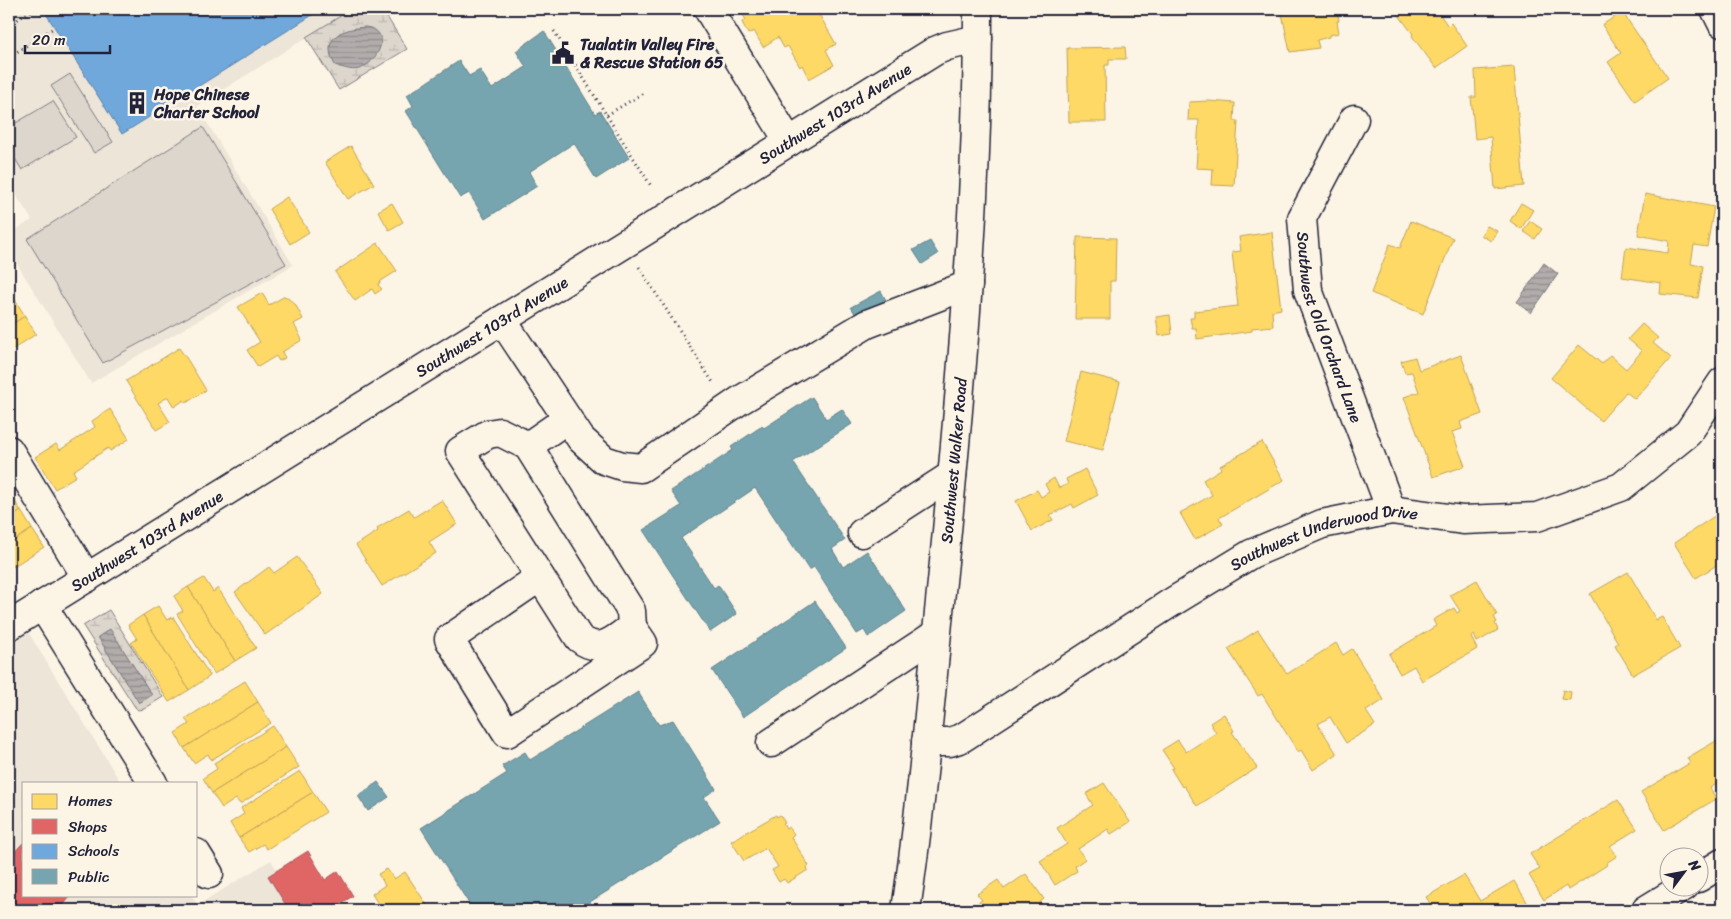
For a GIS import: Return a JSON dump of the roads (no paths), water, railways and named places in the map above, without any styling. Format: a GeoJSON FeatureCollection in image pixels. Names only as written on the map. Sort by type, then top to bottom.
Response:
{"type":"FeatureCollection","features":[{"type":"Feature","properties":{"kind":"street"},"geometry":{"type":"LineString","coordinates":[[708,9],[789,142]]}},
{"type":"Feature","properties":{"kind":"street","name":"Southwest Walker Road"},"geometry":{"type":"LineString","coordinates":[[906,910],[926,742],[968,285],[978,9]]}},
{"type":"Feature","properties":{"kind":"street"},"geometry":{"type":"LineString","coordinates":[[1715,9],[1722,23]]}},
{"type":"Feature","properties":{"kind":"street","name":"Southwest 103rd Avenue"},"geometry":{"type":"LineString","coordinates":[[9,626],[935,51],[947,46],[978,39]]}},
{"type":"Feature","properties":{"kind":"street","name":"Southwest Old Orchard Lane"},"geometry":{"type":"LineString","coordinates":[[1354,119],[1302,218],[1308,290],[1391,510]]}},
{"type":"Feature","properties":{"kind":"street"},"geometry":{"type":"LineString","coordinates":[[502,320],[581,439],[604,460],[622,466],[641,468],[729,408],[867,324],[968,285]]}},
{"type":"Feature","properties":{"kind":"street","name":"Southwest Underwood Drive"},"geometry":{"type":"LineString","coordinates":[[926,742],[950,742],[962,738],[1169,604],[1251,554],[1322,524],[1391,510],[1463,520],[1537,517],[1621,487],[1688,433],[1722,382]]}},
{"type":"Feature","properties":{"kind":"street"},"geometry":{"type":"LineString","coordinates":[[528,446],[568,419]]}},
{"type":"Feature","properties":{"kind":"street"},"geometry":{"type":"LineString","coordinates":[[540,577],[449,639],[507,733],[643,644],[632,627],[632,611],[528,446],[500,432],[488,434],[460,451],[579,638],[586,643],[609,644],[632,627]]}},
{"type":"Feature","properties":{"kind":"street"},"geometry":{"type":"LineString","coordinates":[[9,450],[87,578]]}},
{"type":"Feature","properties":{"kind":"street"},"geometry":{"type":"LineString","coordinates":[[862,533],[952,475]]}},
{"type":"Feature","properties":{"kind":"street"},"geometry":{"type":"LineString","coordinates":[[42,605],[152,782]]}},
{"type":"Feature","properties":{"kind":"street"},"geometry":{"type":"LineString","coordinates":[[771,743],[936,634]]}},
{"type":"Feature","properties":{"kind":"street"},"geometry":{"type":"LineString","coordinates":[[1708,872],[1722,863]]}},
{"type":"Feature","properties":{"kind":"street"},"geometry":{"type":"LineString","coordinates":[[1646,910],[1669,896]]}},
{"type":"Feature","properties":{"kind":"place","name":"Tualatin Valley Fire & Rescue Station 65"},"geometry":{"type":"Point","coordinates":[563,53]}},
{"type":"Feature","properties":{"kind":"place","name":"Hope Chinese Charter School"},"geometry":{"type":"Point","coordinates":[137,103]}}]}
